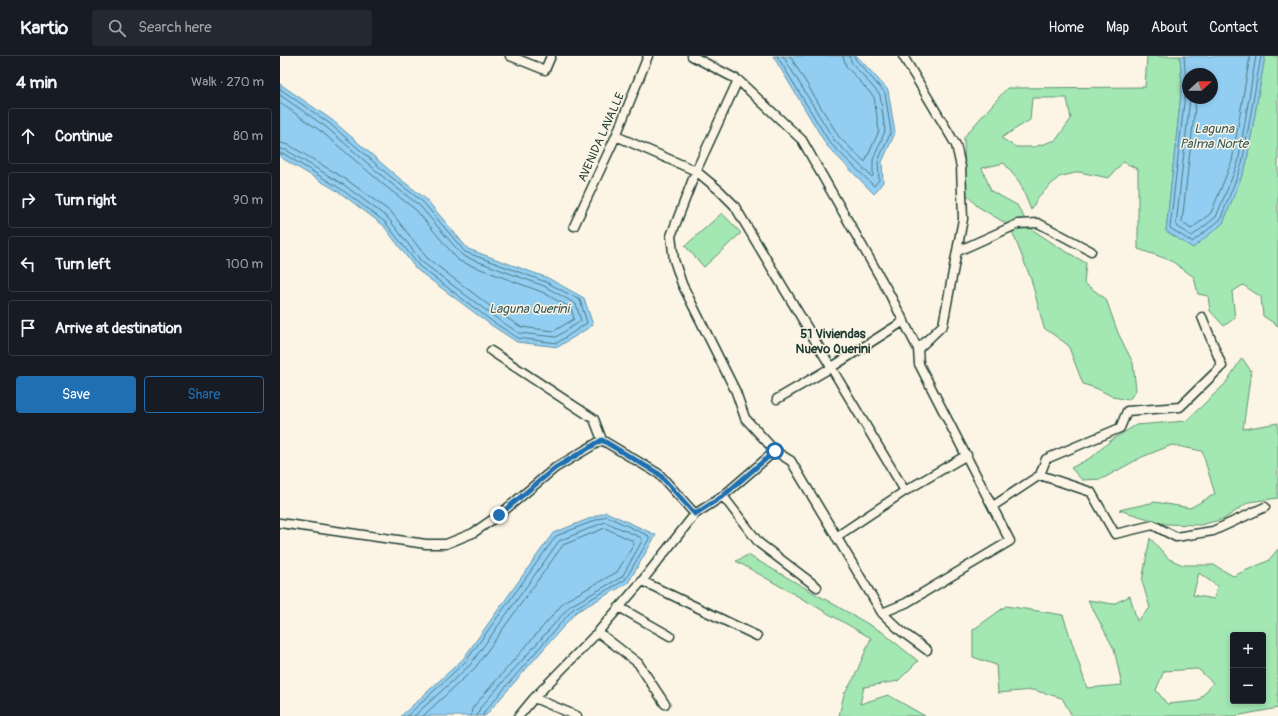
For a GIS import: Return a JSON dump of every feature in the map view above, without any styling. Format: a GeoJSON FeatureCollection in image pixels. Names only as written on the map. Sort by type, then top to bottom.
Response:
{"type":"FeatureCollection","features":[{"type":"Feature","properties":{"kind":"street"},"geometry":{"type":"LineString","coordinates":[[510,56],[544,70],[551,56]]}},
{"type":"Feature","properties":{"kind":"street","name":"AVENIDA LAVALLE"},"geometry":{"type":"LineString","coordinates":[[574,226],[616,136],[648,56]]}},
{"type":"Feature","properties":{"kind":"street"},"geometry":{"type":"LineString","coordinates":[[692,56],[738,80],[802,140],[904,321],[918,349],[919,364],[1010,541],[906,603],[882,613]]}},
{"type":"Feature","properties":{"kind":"street"},"geometry":{"type":"LineString","coordinates":[[903,56],[956,145],[961,167],[963,219],[943,325],[918,349]]}},
{"type":"Feature","properties":{"kind":"street"},"geometry":{"type":"LineString","coordinates":[[738,80],[696,171],[670,236],[674,260],[682,284],[736,392],[745,418],[775,451],[791,461],[882,613],[901,631],[927,650]]}},
{"type":"Feature","properties":{"kind":"street"},"geometry":{"type":"LineString","coordinates":[[616,136],[696,171],[734,205],[905,491]]}},
{"type":"Feature","properties":{"kind":"street"},"geometry":{"type":"LineString","coordinates":[[958,251],[1018,224],[1038,223],[1091,251]]}},
{"type":"Feature","properties":{"kind":"street"},"geometry":{"type":"LineString","coordinates":[[993,506],[1040,475],[1046,459],[1120,428],[1127,411],[1180,407],[1222,366],[1202,317]]}},
{"type":"Feature","properties":{"kind":"street"},"geometry":{"type":"LineString","coordinates":[[777,399],[832,367],[904,321]]}},
{"type":"Feature","properties":{"kind":"street"},"geometry":{"type":"LineString","coordinates":[[491,350],[594,419],[602,440],[659,474],[695,514]]}},
{"type":"Feature","properties":{"kind":"street"},"geometry":{"type":"LineString","coordinates":[[280,523],[426,544],[446,544],[473,533],[499,515],[555,468],[602,440]]}},
{"type":"Feature","properties":{"kind":"street"},"geometry":{"type":"LineString","coordinates":[[519,716],[534,698],[598,632],[642,581],[695,514],[723,496],[775,451]]}},
{"type":"Feature","properties":{"kind":"street"},"geometry":{"type":"LineString","coordinates":[[836,537],[905,491],[966,455]]}},
{"type":"Feature","properties":{"kind":"street"},"geometry":{"type":"LineString","coordinates":[[1040,475],[1091,492],[1115,534],[1153,525],[1176,537],[1213,531],[1264,507]]}},
{"type":"Feature","properties":{"kind":"street"},"geometry":{"type":"LineString","coordinates":[[723,496],[759,543],[817,586]]}},
{"type":"Feature","properties":{"kind":"street"},"geometry":{"type":"LineString","coordinates":[[642,581],[756,636]]}},
{"type":"Feature","properties":{"kind":"street"},"geometry":{"type":"LineString","coordinates":[[619,607],[670,636]]}},
{"type":"Feature","properties":{"kind":"street"},"geometry":{"type":"LineString","coordinates":[[598,632],[638,663],[665,704]]}},
{"type":"Feature","properties":{"kind":"street"},"geometry":{"type":"LineString","coordinates":[[534,698],[577,716]]}},
{"type":"Feature","properties":{"kind":"green space"},"geometry":{"type":"Polygon","coordinates":[[[1147,56],[1180,56],[1182,85],[1166,231],[1193,247],[1223,223],[1246,165],[1265,56],[1278,56],[1278,326],[1263,316],[1261,297],[1243,285],[1232,292],[1235,318],[1224,326],[1210,311],[1208,296],[1198,294],[1194,277],[1170,260],[1138,249],[1138,169],[1123,162],[1109,178],[1079,172],[1059,177],[1038,197],[1031,210],[1020,183],[1004,163],[982,168],[991,191],[1017,205],[1030,228],[1086,263],[1084,283],[1106,299],[1118,333],[1133,363],[1136,390],[1129,400],[1113,397],[1098,389],[1083,384],[1068,345],[1044,328],[1031,279],[1010,226],[977,206],[965,193],[964,137],[1007,88],[1145,87],[1147,56]],[[1032,98],[1030,120],[1001,138],[1016,147],[1034,147],[1056,140],[1071,119],[1067,98],[1032,98]]]}},
{"type":"Feature","properties":{"kind":"green space"},"geometry":{"type":"Polygon","coordinates":[[[722,213],[741,233],[704,267],[685,246],[722,213]]]}},
{"type":"Feature","properties":{"kind":"green space"},"geometry":{"type":"Polygon","coordinates":[[[1242,358],[1251,371],[1243,429],[1278,423],[1278,498],[1249,502],[1224,519],[1200,525],[1165,524],[1119,510],[1155,502],[1190,508],[1215,494],[1202,451],[1172,445],[1142,457],[1102,479],[1082,480],[1071,468],[1092,457],[1110,441],[1136,425],[1186,421],[1225,384],[1242,358]]]}},
{"type":"Feature","properties":{"kind":"green space"},"geometry":{"type":"Polygon","coordinates":[[[1150,538],[1169,559],[1183,565],[1214,565],[1233,576],[1268,561],[1278,549],[1278,708],[1235,716],[1072,716],[1062,698],[1033,690],[998,693],[996,665],[973,657],[973,630],[1006,606],[1063,615],[1087,688],[1122,685],[1114,649],[1088,600],[1113,604],[1130,596],[1137,621],[1150,608],[1142,581],[1150,538]],[[1199,573],[1193,595],[1214,599],[1217,586],[1199,573]],[[1198,669],[1164,671],[1156,690],[1167,704],[1198,701],[1213,683],[1198,669]]]}},
{"type":"Feature","properties":{"kind":"green space"},"geometry":{"type":"Polygon","coordinates":[[[748,555],[882,632],[918,661],[898,681],[864,687],[860,704],[888,695],[925,716],[839,716],[844,694],[854,678],[871,638],[736,561],[748,555]]]}},
{"type":"Feature","properties":{"kind":"water"},"geometry":{"type":"Polygon","coordinates":[[[773,56],[857,56],[888,90],[895,133],[882,162],[883,182],[874,194],[827,146],[773,56]]]}},
{"type":"Feature","properties":{"kind":"water","name":"Laguna Palma Norte"},"geometry":{"type":"Polygon","coordinates":[[[1180,56],[1265,56],[1246,165],[1223,223],[1193,248],[1166,231],[1182,85],[1180,56]]]}},
{"type":"Feature","properties":{"kind":"water","name":"Laguna Querini"},"geometry":{"type":"Polygon","coordinates":[[[280,84],[332,120],[394,174],[426,199],[468,249],[548,278],[584,298],[593,325],[558,347],[517,342],[491,325],[416,269],[383,225],[339,192],[280,157],[280,84]]]}},
{"type":"Feature","properties":{"kind":"water"},"geometry":{"type":"Polygon","coordinates":[[[606,512],[656,535],[628,583],[576,612],[485,716],[401,716],[463,659],[553,533],[606,512]]]}},
{"type":"Feature","properties":{"kind":"district","name":"51 Viviendas Nuevo Querini"},"geometry":{"type":"Point","coordinates":[833,340]}},
{"type":"Feature","properties":{"kind":"route"},"geometry":{"type":"LineString","coordinates":[[499,515],[555,468],[602,440],[659,474],[695,514],[723,496],[775,451]]}}]}
